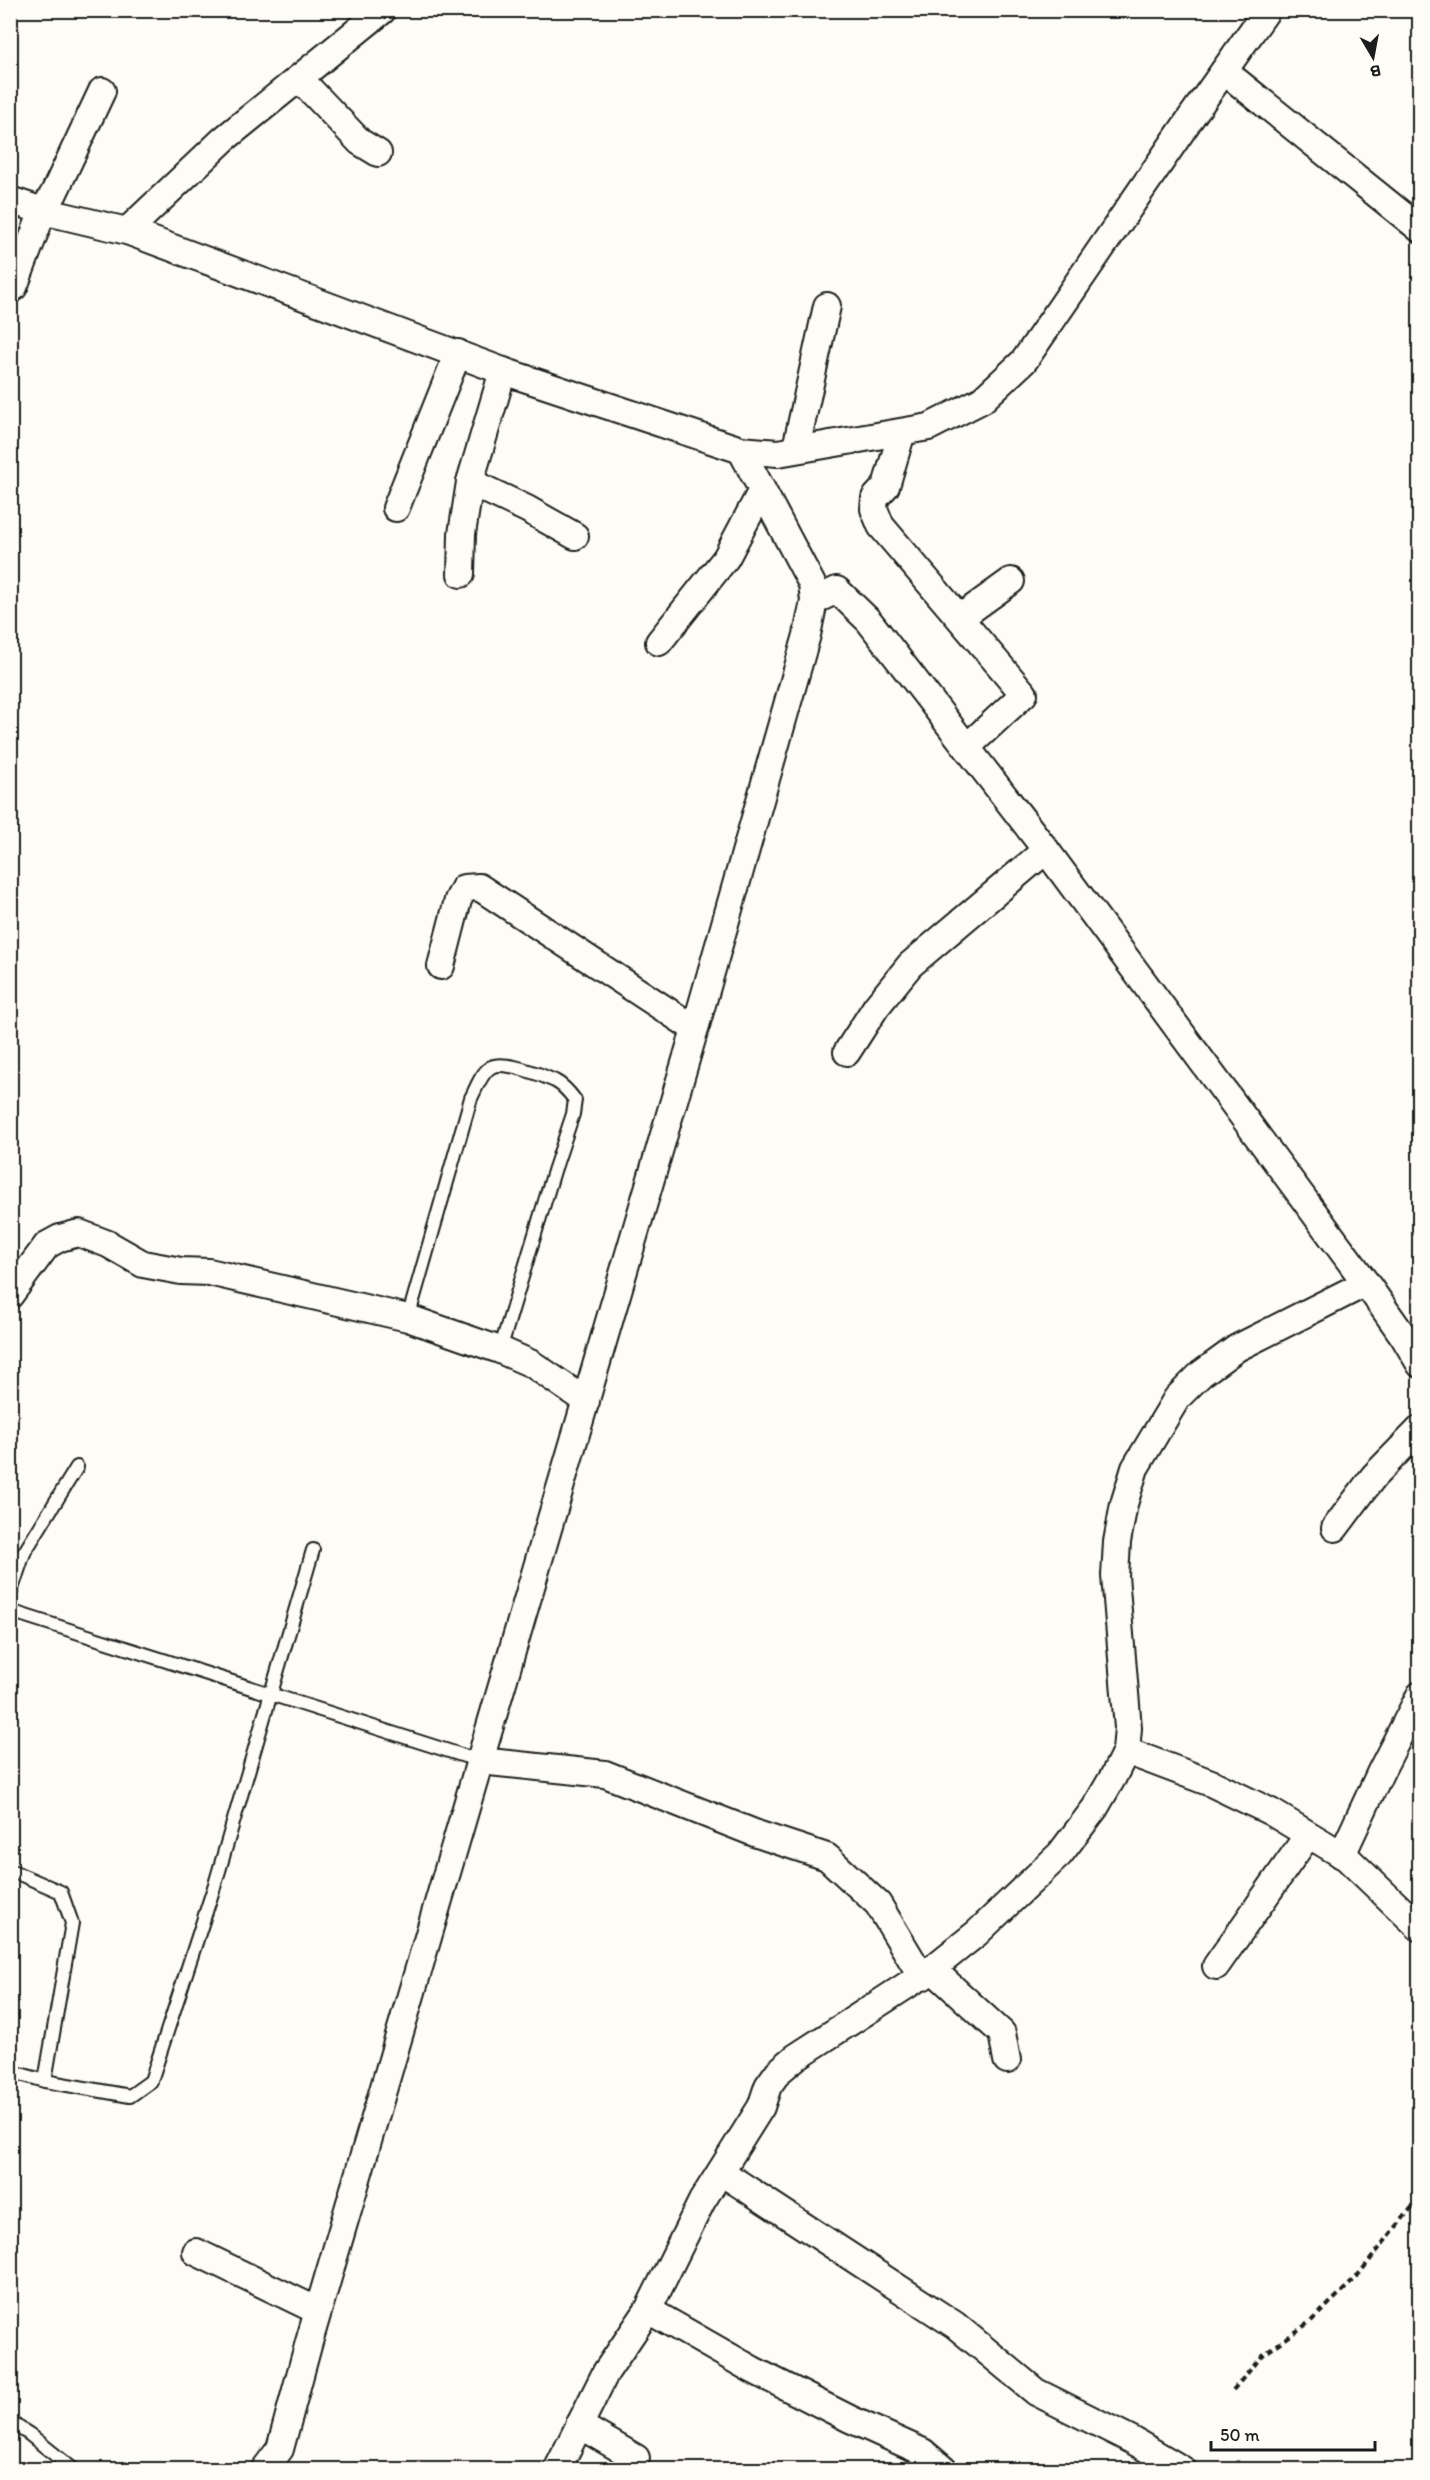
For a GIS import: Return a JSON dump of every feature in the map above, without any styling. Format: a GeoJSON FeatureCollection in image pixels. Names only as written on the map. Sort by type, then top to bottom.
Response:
{"type":"FeatureCollection","features":[{"type":"Feature","properties":{"kind":"street"},"geometry":{"type":"LineString","coordinates":[[127,231],[224,139],[383,10]]}},
{"type":"Feature","properties":{"kind":"street"},"geometry":{"type":"LineString","coordinates":[[10,200],[43,211],[127,231],[503,371],[741,450],[778,453],[796,448],[929,427],[982,400],[1024,361],[1268,10]]}},
{"type":"Feature","properties":{"kind":"street"},"geometry":{"type":"LineString","coordinates":[[1224,71],[1419,229]]}},
{"type":"Feature","properties":{"kind":"street"},"geometry":{"type":"LineString","coordinates":[[299,78],[360,142],[378,153]]}},
{"type":"Feature","properties":{"kind":"street"},"geometry":{"type":"LineString","coordinates":[[10,290],[14,287],[43,211],[54,193],[102,91]]}},
{"type":"Feature","properties":{"kind":"street"},"geometry":{"type":"LineString","coordinates":[[796,448],[827,306]]}},
{"type":"Feature","properties":{"kind":"street"},"geometry":{"type":"LineString","coordinates":[[396,508],[458,353]]}},
{"type":"Feature","properties":{"kind":"street"},"geometry":{"type":"LineString","coordinates":[[461,574],[462,534],[470,482],[503,371]]}},
{"type":"Feature","properties":{"kind":"street"},"geometry":{"type":"LineString","coordinates":[[902,432],[886,486],[875,498],[874,508],[881,526],[1024,694],[967,747]]}},
{"type":"Feature","properties":{"kind":"street"},"geometry":{"type":"LineString","coordinates":[[264,2469],[280,2449],[318,2311],[695,1029],[807,635],[814,601],[812,584],[741,450]]}},
{"type":"Feature","properties":{"kind":"street"},"geometry":{"type":"LineString","coordinates":[[470,482],[527,509],[575,536]]}},
{"type":"Feature","properties":{"kind":"street"},"geometry":{"type":"LineString","coordinates":[[659,642],[726,558],[762,490]]}},
{"type":"Feature","properties":{"kind":"street"},"geometry":{"type":"LineString","coordinates":[[961,618],[1011,581]]}},
{"type":"Feature","properties":{"kind":"street"},"geometry":{"type":"LineString","coordinates":[[814,601],[837,590],[869,621],[1046,850],[1366,1283],[1412,1332],[1419,1364]]}},
{"type":"Feature","properties":{"kind":"street"},"geometry":{"type":"LineString","coordinates":[[847,1052],[876,1007],[910,965],[1046,850]]}},
{"type":"Feature","properties":{"kind":"street"},"geometry":{"type":"LineString","coordinates":[[441,966],[458,900],[464,888],[479,887],[695,1029]]}},
{"type":"Feature","properties":{"kind":"street"},"geometry":{"type":"LineString","coordinates":[[10,1294],[47,1245],[60,1238],[79,1233],[108,1244],[143,1264],[181,1271],[209,1272],[408,1318],[500,1350],[532,1364],[586,1401]]}},
{"type":"Feature","properties":{"kind":"street"},"geometry":{"type":"LineString","coordinates":[[557,2469],[606,2372],[648,2310],[702,2201],[760,2107],[768,2086],[778,2072],[795,2057],[927,1973],[977,1933],[1060,1854],[1095,1808],[1126,1751],[1128,1728],[1115,1576],[1122,1513],[1135,1468],[1177,1398],[1201,1374],[1237,1348],[1366,1283]]}},
{"type":"Feature","properties":{"kind":"street"},"geometry":{"type":"LineString","coordinates":[[1335,1528],[1374,1476],[1419,1429]]}},
{"type":"Feature","properties":{"kind":"street"},"geometry":{"type":"LineString","coordinates":[[1342,1855],[1419,1695]]}},
{"type":"Feature","properties":{"kind":"street"},"geometry":{"type":"LineString","coordinates":[[1126,1751],[1211,1783],[1271,1812],[1342,1855],[1419,1928]]}},
{"type":"Feature","properties":{"kind":"street"},"geometry":{"type":"LineString","coordinates":[[480,1761],[605,1774],[758,1834],[827,1857],[878,1904],[927,1973],[1002,2033],[1007,2060]]}},
{"type":"Feature","properties":{"kind":"street"},"geometry":{"type":"LineString","coordinates":[[1216,1965],[1308,1835]]}},
{"type":"Feature","properties":{"kind":"street"},"geometry":{"type":"LineString","coordinates":[[721,2172],[955,2325],[1036,2392],[1183,2469]]}},
{"type":"Feature","properties":{"kind":"street"},"geometry":{"type":"LineString","coordinates":[[196,2252],[318,2311]]}},
{"type":"Feature","properties":{"kind":"street"},"geometry":{"type":"LineString","coordinates":[[648,2310],[753,2370],[850,2420],[923,2452],[944,2469]]}},
{"type":"Feature","properties":{"kind":"street"},"geometry":{"type":"LineString","coordinates":[[579,2425],[636,2458]]}},
{"type":"Feature","properties":{"kind":"lane"},"geometry":{"type":"LineString","coordinates":[[408,1318],[471,1098],[482,1077],[492,1067],[504,1065],[520,1068],[556,1081],[575,1100],[573,1114],[500,1350]]}},
{"type":"Feature","properties":{"kind":"lane"},"geometry":{"type":"LineString","coordinates":[[10,1595],[24,1553],[77,1467]]}},
{"type":"Feature","properties":{"kind":"lane"},"geometry":{"type":"LineString","coordinates":[[10,2071],[45,2081],[130,2096],[151,2081],[151,2068],[216,1881],[313,1550]]}},
{"type":"Feature","properties":{"kind":"lane"},"geometry":{"type":"LineString","coordinates":[[10,1611],[480,1761]]}},
{"type":"Feature","properties":{"kind":"lane"},"geometry":{"type":"LineString","coordinates":[[10,1870],[61,1892],[72,1923],[45,2081]]}},
{"type":"Feature","properties":{"kind":"lane"},"geometry":{"type":"LineString","coordinates":[[10,2422],[74,2469]]}},
{"type":"Feature","properties":{"kind":"path"},"geometry":{"type":"LineString","coordinates":[[1233,2390],[1263,2355],[1311,2321],[1354,2280],[1419,2197]]}}]}
